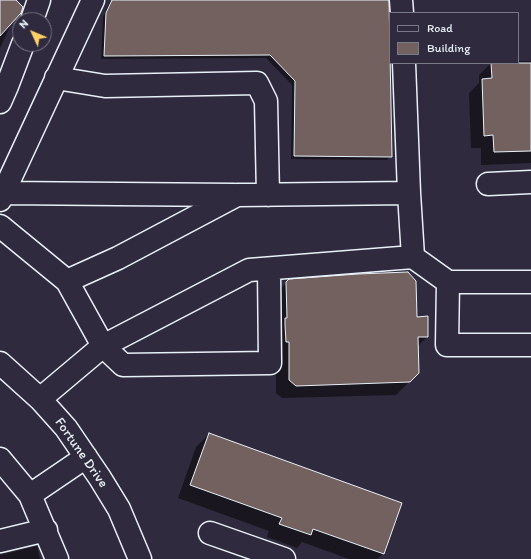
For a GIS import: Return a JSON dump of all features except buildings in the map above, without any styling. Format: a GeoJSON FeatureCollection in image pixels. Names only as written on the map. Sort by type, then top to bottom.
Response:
{"type":"FeatureCollection","features":[{"type":"Feature","properties":{"kind":"street"},"geometry":{"type":"LineString","coordinates":[[35,12],[39,0]]}},
{"type":"Feature","properties":{"kind":"street"},"geometry":{"type":"LineString","coordinates":[[93,0],[2,197],[409,193]]}},
{"type":"Feature","properties":{"kind":"street"},"geometry":{"type":"LineString","coordinates":[[401,0],[402,12]]}},
{"type":"Feature","properties":{"kind":"street"},"geometry":{"type":"LineString","coordinates":[[0,102],[20,52]]}},
{"type":"Feature","properties":{"kind":"street"},"geometry":{"type":"LineString","coordinates":[[404,64],[413,257]]}},
{"type":"Feature","properties":{"kind":"street"},"geometry":{"type":"LineString","coordinates":[[56,78],[105,86],[258,83],[266,101],[268,195]]}},
{"type":"Feature","properties":{"kind":"street"},"geometry":{"type":"LineString","coordinates":[[488,184],[531,182]]}},
{"type":"Feature","properties":{"kind":"street"},"geometry":{"type":"LineString","coordinates":[[67,281],[118,258],[237,195]]}},
{"type":"Feature","properties":{"kind":"street"},"geometry":{"type":"LineString","coordinates":[[0,226],[67,281],[103,346],[123,365],[270,363],[269,269]]}},
{"type":"Feature","properties":{"kind":"street"},"geometry":{"type":"LineString","coordinates":[[40,400],[103,346],[249,270],[413,257],[448,282],[531,282]]}},
{"type":"Feature","properties":{"kind":"street"},"geometry":{"type":"LineString","coordinates":[[448,282],[447,345],[531,345]]}},
{"type":"Feature","properties":{"kind":"street","name":"Fortune Drive"},"geometry":{"type":"LineString","coordinates":[[0,363],[40,400],[66,428],[119,509],[140,559]]}},
{"type":"Feature","properties":{"kind":"street"},"geometry":{"type":"LineString","coordinates":[[30,495],[86,457]]}},
{"type":"Feature","properties":{"kind":"street"},"geometry":{"type":"LineString","coordinates":[[0,459],[30,495],[57,559]]}},
{"type":"Feature","properties":{"kind":"street"},"geometry":{"type":"LineString","coordinates":[[0,541],[46,530]]}},
{"type":"Feature","properties":{"kind":"street"},"geometry":{"type":"LineString","coordinates":[[210,533],[284,559]]}}]}
